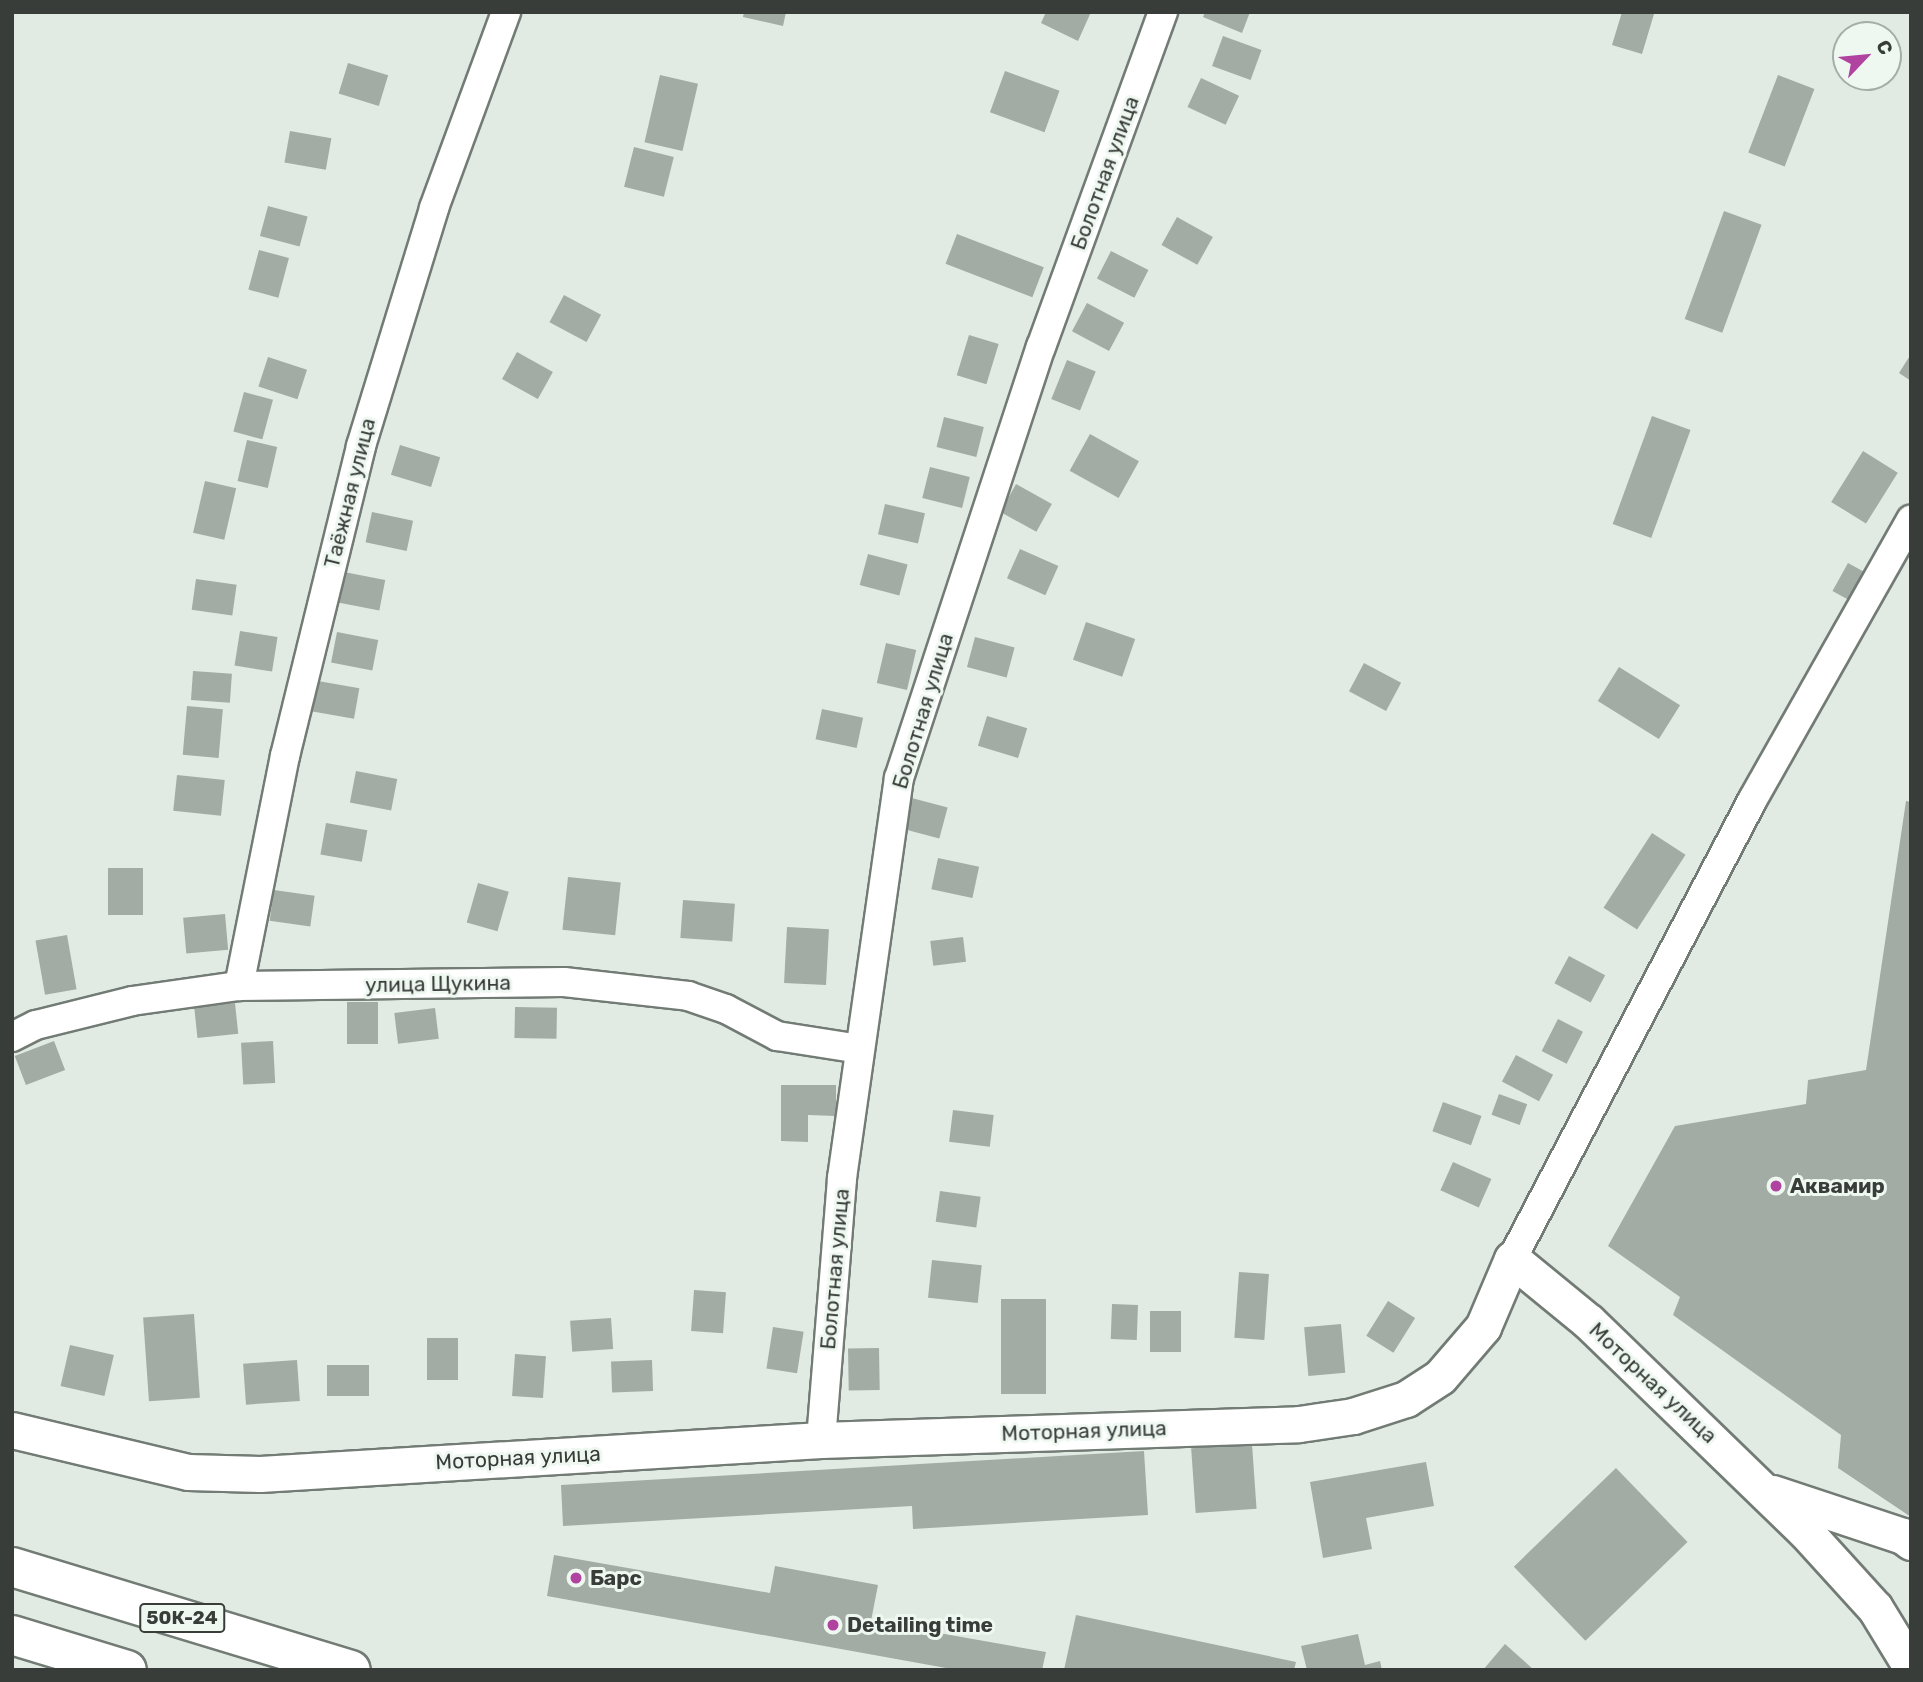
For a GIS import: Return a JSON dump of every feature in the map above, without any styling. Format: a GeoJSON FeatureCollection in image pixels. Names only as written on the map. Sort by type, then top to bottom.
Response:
{"type":"FeatureCollection","features":[{"type":"Feature","properties":{"kind":"main road","name":"50К-24"},"geometry":{"type":"LineString","coordinates":[[12,1567],[351,1670]]}},
{"type":"Feature","properties":{"kind":"main road"},"geometry":{"type":"LineString","coordinates":[[12,1635],[127,1670]]}},
{"type":"Feature","properties":{"kind":"street","name":"Таёжная улица"},"geometry":{"type":"LineString","coordinates":[[239,986],[285,756],[360,446],[434,208],[506,12]]}},
{"type":"Feature","properties":{"kind":"street","name":"Болотная улица"},"geometry":{"type":"LineString","coordinates":[[821,1440],[842,1178],[900,778],[1041,347],[1163,12]]}},
{"type":"Feature","properties":{"kind":"street"},"geometry":{"type":"LineString","coordinates":[[1512,1259],[1753,799],[1911,520]]}},
{"type":"Feature","properties":{"kind":"street","name":"улица Щукина"},"geometry":{"type":"LineString","coordinates":[[12,1037],[36,1025],[132,1000],[239,986],[564,982],[688,996],[726,1009],[777,1036],[860,1049]]}},
{"type":"Feature","properties":{"kind":"street","name":"Моторная улица"},"geometry":{"type":"LineString","coordinates":[[12,1430],[188,1472],[260,1474],[821,1440],[1298,1424],[1353,1416],[1406,1399],[1440,1377],[1483,1327],[1512,1259],[1589,1322],[1764,1490],[1875,1608],[1911,1667]]}},
{"type":"Feature","properties":{"kind":"street"},"geometry":{"type":"LineString","coordinates":[[1764,1490],[1903,1536],[1911,1542]]}},
{"type":"Feature","properties":{"kind":"building"},"geometry":{"type":"Polygon","coordinates":[[[744,12],[786,12],[783,26],[743,17],[744,12]]]}},
{"type":"Feature","properties":{"kind":"building"},"geometry":{"type":"Polygon","coordinates":[[[1046,12],[1091,12],[1078,41],[1041,23],[1046,12]]]}},
{"type":"Feature","properties":{"kind":"building"},"geometry":{"type":"Polygon","coordinates":[[[1205,12],[1250,12],[1242,33],[1203,17],[1205,12]]]}},
{"type":"Feature","properties":{"kind":"building"},"geometry":{"type":"Polygon","coordinates":[[[1622,12],[1654,14],[1642,54],[1612,45],[1622,12]]]}},
{"type":"Feature","properties":{"kind":"building"},"geometry":{"type":"Polygon","coordinates":[[[1223,36],[1262,50],[1251,80],[1212,66],[1223,36]]]}},
{"type":"Feature","properties":{"kind":"building"},"geometry":{"type":"Polygon","coordinates":[[[348,63],[388,75],[379,106],[339,94],[348,63]]]}},
{"type":"Feature","properties":{"kind":"building"},"geometry":{"type":"Polygon","coordinates":[[[1005,71],[1060,91],[1044,132],[990,112],[1005,71]]]}},
{"type":"Feature","properties":{"kind":"building"},"geometry":{"type":"Polygon","coordinates":[[[660,75],[698,84],[682,151],[644,142],[660,75]]]}},
{"type":"Feature","properties":{"kind":"building"},"geometry":{"type":"Polygon","coordinates":[[[1778,75],[1814,89],[1785,166],[1748,152],[1778,75]]]}},
{"type":"Feature","properties":{"kind":"building"},"geometry":{"type":"Polygon","coordinates":[[[1201,78],[1239,96],[1226,125],[1187,107],[1201,78]]]}},
{"type":"Feature","properties":{"kind":"building"},"geometry":{"type":"Polygon","coordinates":[[[290,131],[331,138],[326,170],[284,163],[290,131]]]}},
{"type":"Feature","properties":{"kind":"building"},"geometry":{"type":"Polygon","coordinates":[[[634,147],[674,157],[664,197],[624,187],[634,147]]]}},
{"type":"Feature","properties":{"kind":"building"},"geometry":{"type":"Polygon","coordinates":[[[268,206],[308,217],[300,247],[260,236],[268,206]]]}},
{"type":"Feature","properties":{"kind":"building"},"geometry":{"type":"Polygon","coordinates":[[[1724,211],[1762,225],[1722,333],[1685,319],[1724,211]]]}},
{"type":"Feature","properties":{"kind":"building"},"geometry":{"type":"Polygon","coordinates":[[[1177,217],[1213,237],[1197,265],[1161,245],[1177,217]]]}},
{"type":"Feature","properties":{"kind":"building"},"geometry":{"type":"Polygon","coordinates":[[[957,234],[1044,267],[1032,297],[946,264],[957,234]]]}},
{"type":"Feature","properties":{"kind":"building"},"geometry":{"type":"Polygon","coordinates":[[[259,250],[289,258],[278,298],[248,290],[259,250]]]}},
{"type":"Feature","properties":{"kind":"building"},"geometry":{"type":"Polygon","coordinates":[[[1111,251],[1148,270],[1134,298],[1097,279],[1111,251]]]}},
{"type":"Feature","properties":{"kind":"building"},"geometry":{"type":"Polygon","coordinates":[[[564,295],[601,315],[587,342],[549,322],[564,295]]]}},
{"type":"Feature","properties":{"kind":"building"},"geometry":{"type":"Polygon","coordinates":[[[1087,303],[1124,323],[1109,351],[1072,331],[1087,303]]]}},
{"type":"Feature","properties":{"kind":"building"},"geometry":{"type":"Polygon","coordinates":[[[969,335],[999,344],[986,384],[957,375],[969,335]]]}},
{"type":"Feature","properties":{"kind":"building"},"geometry":{"type":"Polygon","coordinates":[[[517,352],[553,372],[538,399],[502,379],[517,352]]]}},
{"type":"Feature","properties":{"kind":"building"},"geometry":{"type":"Polygon","coordinates":[[[1911,354],[1911,381],[1899,373],[1911,354]]]}},
{"type":"Feature","properties":{"kind":"building"},"geometry":{"type":"Polygon","coordinates":[[[268,357],[307,370],[297,399],[258,386],[268,357]]]}},
{"type":"Feature","properties":{"kind":"building"},"geometry":{"type":"Polygon","coordinates":[[[1067,360],[1096,372],[1080,411],[1051,399],[1067,360]]]}},
{"type":"Feature","properties":{"kind":"building"},"geometry":{"type":"Polygon","coordinates":[[[244,392],[273,400],[262,439],[233,432],[244,392]]]}},
{"type":"Feature","properties":{"kind":"building"},"geometry":{"type":"Polygon","coordinates":[[[1652,416],[1691,430],[1651,538],[1613,524],[1652,416]]]}},
{"type":"Feature","properties":{"kind":"building"},"geometry":{"type":"Polygon","coordinates":[[[944,417],[984,427],[976,457],[937,447],[944,417]]]}},
{"type":"Feature","properties":{"kind":"building"},"geometry":{"type":"Polygon","coordinates":[[[1090,434],[1139,461],[1119,498],[1070,471],[1090,434]]]}},
{"type":"Feature","properties":{"kind":"building"},"geometry":{"type":"Polygon","coordinates":[[[247,440],[277,447],[268,488],[238,481],[247,440]]]}},
{"type":"Feature","properties":{"kind":"building"},"geometry":{"type":"Polygon","coordinates":[[[400,445],[440,457],[431,487],[391,475],[400,445]]]}},
{"type":"Feature","properties":{"kind":"building"},"geometry":{"type":"Polygon","coordinates":[[[1863,451],[1898,473],[1866,524],[1831,502],[1863,451]]]}},
{"type":"Feature","properties":{"kind":"building"},"geometry":{"type":"Polygon","coordinates":[[[930,467],[970,477],[962,508],[922,498],[930,467]]]}},
{"type":"Feature","properties":{"kind":"building"},"geometry":{"type":"Polygon","coordinates":[[[205,481],[236,488],[224,540],[193,533],[205,481]]]}},
{"type":"Feature","properties":{"kind":"building"},"geometry":{"type":"Polygon","coordinates":[[[1016,484],[1052,504],[1036,532],[1000,512],[1016,484]]]}},
{"type":"Feature","properties":{"kind":"building"},"geometry":{"type":"Polygon","coordinates":[[[885,504],[925,513],[918,543],[878,534],[885,504]]]}},
{"type":"Feature","properties":{"kind":"building"},"geometry":{"type":"Polygon","coordinates":[[[372,512],[413,521],[407,551],[366,542],[372,512]]]}},
{"type":"Feature","properties":{"kind":"building"},"geometry":{"type":"Polygon","coordinates":[[[1020,549],[1058,566],[1045,595],[1007,578],[1020,549]]]}},
{"type":"Feature","properties":{"kind":"building"},"geometry":{"type":"Polygon","coordinates":[[[868,554],[908,565],[899,596],[860,585],[868,554]]]}},
{"type":"Feature","properties":{"kind":"building"},"geometry":{"type":"Polygon","coordinates":[[[1848,563],[1870,575],[1854,603],[1832,591],[1848,563]]]}},
{"type":"Feature","properties":{"kind":"building"},"geometry":{"type":"Polygon","coordinates":[[[344,572],[385,580],[379,610],[338,602],[344,572]]]}},
{"type":"Feature","properties":{"kind":"building"},"geometry":{"type":"Polygon","coordinates":[[[196,579],[237,585],[232,615],[192,610],[196,579]]]}},
{"type":"Feature","properties":{"kind":"building"},"geometry":{"type":"Polygon","coordinates":[[[1086,622],[1135,639],[1122,677],[1073,660],[1086,622]]]}},
{"type":"Feature","properties":{"kind":"building"},"geometry":{"type":"Polygon","coordinates":[[[240,631],[278,637],[272,672],[235,666],[240,631]]]}},
{"type":"Feature","properties":{"kind":"building"},"geometry":{"type":"Polygon","coordinates":[[[337,632],[378,640],[372,670],[331,662],[337,632]]]}},
{"type":"Feature","properties":{"kind":"building"},"geometry":{"type":"Polygon","coordinates":[[[975,637],[1015,648],[1007,678],[967,667],[975,637]]]}},
{"type":"Feature","properties":{"kind":"building"},"geometry":{"type":"Polygon","coordinates":[[[886,643],[916,650],[907,690],[877,683],[886,643]]]}},
{"type":"Feature","properties":{"kind":"building"},"geometry":{"type":"Polygon","coordinates":[[[1364,663],[1401,683],[1386,711],[1349,691],[1364,663]]]}},
{"type":"Feature","properties":{"kind":"building"},"geometry":{"type":"Polygon","coordinates":[[[1619,667],[1680,705],[1659,739],[1598,701],[1619,667]]]}},
{"type":"Feature","properties":{"kind":"building"},"geometry":{"type":"Polygon","coordinates":[[[193,671],[232,674],[230,703],[191,700],[193,671]]]}},
{"type":"Feature","properties":{"kind":"building"},"geometry":{"type":"Polygon","coordinates":[[[318,681],[359,688],[354,719],[313,712],[318,681]]]}},
{"type":"Feature","properties":{"kind":"building"},"geometry":{"type":"Polygon","coordinates":[[[187,706],[223,709],[219,758],[183,755],[187,706]]]}},
{"type":"Feature","properties":{"kind":"building"},"geometry":{"type":"Polygon","coordinates":[[[822,709],[863,718],[857,748],[816,739],[822,709]]]}},
{"type":"Feature","properties":{"kind":"building"},"geometry":{"type":"Polygon","coordinates":[[[987,716],[1027,728],[1018,758],[978,746],[987,716]]]}},
{"type":"Feature","properties":{"kind":"building"},"geometry":{"type":"Polygon","coordinates":[[[356,771],[397,779],[391,810],[350,802],[356,771]]]}},
{"type":"Feature","properties":{"kind":"building"},"geometry":{"type":"Polygon","coordinates":[[[177,775],[225,780],[221,816],[173,811],[177,775]]]}},
{"type":"Feature","properties":{"kind":"building"},"geometry":{"type":"Polygon","coordinates":[[[908,797],[948,808],[939,839],[900,828],[908,797]]]}},
{"type":"Feature","properties":{"kind":"building","name":"Аквамир"},"geometry":{"type":"Polygon","coordinates":[[[1906,801],[1911,802],[1911,1517],[1838,1468],[1841,1435],[1673,1315],[1680,1297],[1608,1246],[1675,1126],[1806,1104],[1808,1080],[1866,1070],[1906,801]]]}},
{"type":"Feature","properties":{"kind":"building"},"geometry":{"type":"Polygon","coordinates":[[[326,823],[367,830],[362,862],[320,855],[326,823]]]}},
{"type":"Feature","properties":{"kind":"building"},"geometry":{"type":"Polygon","coordinates":[[[1652,833],[1686,855],[1637,929],[1604,908],[1652,833]]]}},
{"type":"Feature","properties":{"kind":"building"},"geometry":{"type":"Polygon","coordinates":[[[938,858],[979,867],[972,898],[931,889],[938,858]]]}},
{"type":"Feature","properties":{"kind":"building"},"geometry":{"type":"Polygon","coordinates":[[[108,868],[143,868],[143,915],[108,915],[108,868]]]}},
{"type":"Feature","properties":{"kind":"building"},"geometry":{"type":"Polygon","coordinates":[[[568,877],[621,883],[615,935],[562,930],[568,877]]]}},
{"type":"Feature","properties":{"kind":"building"},"geometry":{"type":"Polygon","coordinates":[[[478,883],[509,892],[497,931],[467,922],[478,883]]]}},
{"type":"Feature","properties":{"kind":"building"},"geometry":{"type":"Polygon","coordinates":[[[274,890],[315,896],[310,926],[270,921],[274,890]]]}},
{"type":"Feature","properties":{"kind":"building"},"geometry":{"type":"Polygon","coordinates":[[[683,900],[735,904],[732,942],[680,938],[683,900]]]}},
{"type":"Feature","properties":{"kind":"building"},"geometry":{"type":"Polygon","coordinates":[[[225,914],[228,950],[186,954],[183,918],[225,914]]]}},
{"type":"Feature","properties":{"kind":"building"},"geometry":{"type":"Polygon","coordinates":[[[787,927],[829,929],[826,985],[784,983],[787,927]]]}},
{"type":"Feature","properties":{"kind":"building"},"geometry":{"type":"Polygon","coordinates":[[[67,935],[77,989],[45,995],[35,941],[67,935]]]}},
{"type":"Feature","properties":{"kind":"building"},"geometry":{"type":"Polygon","coordinates":[[[963,937],[966,962],[933,966],[930,941],[963,937]]]}},
{"type":"Feature","properties":{"kind":"building"},"geometry":{"type":"Polygon","coordinates":[[[1569,956],[1605,975],[1591,1003],[1554,983],[1569,956]]]}},
{"type":"Feature","properties":{"kind":"building"},"geometry":{"type":"Polygon","coordinates":[[[347,1002],[378,1002],[378,1044],[347,1044],[347,1002]]]}},
{"type":"Feature","properties":{"kind":"building"},"geometry":{"type":"Polygon","coordinates":[[[235,1003],[238,1034],[197,1038],[194,1007],[235,1003]]]}},
{"type":"Feature","properties":{"kind":"building"},"geometry":{"type":"Polygon","coordinates":[[[515,1007],[557,1008],[556,1039],[514,1038],[515,1007]]]}},
{"type":"Feature","properties":{"kind":"building"},"geometry":{"type":"Polygon","coordinates":[[[435,1008],[439,1039],[398,1044],[394,1013],[435,1008]]]}},
{"type":"Feature","properties":{"kind":"building"},"geometry":{"type":"Polygon","coordinates":[[[1558,1019],[1583,1032],[1567,1064],[1542,1051],[1558,1019]]]}},
{"type":"Feature","properties":{"kind":"building"},"geometry":{"type":"Polygon","coordinates":[[[54,1041],[65,1070],[26,1085],[15,1056],[54,1041]]]}},
{"type":"Feature","properties":{"kind":"building"},"geometry":{"type":"Polygon","coordinates":[[[273,1041],[275,1083],[243,1085],[241,1043],[273,1041]]]}},
{"type":"Feature","properties":{"kind":"building"},"geometry":{"type":"Polygon","coordinates":[[[1516,1055],[1553,1075],[1539,1101],[1502,1081],[1516,1055]]]}},
{"type":"Feature","properties":{"kind":"building"},"geometry":{"type":"Polygon","coordinates":[[[781,1085],[836,1085],[836,1116],[808,1115],[808,1142],[781,1141],[781,1085]]]}},
{"type":"Feature","properties":{"kind":"building"},"geometry":{"type":"Polygon","coordinates":[[[1499,1094],[1527,1104],[1520,1125],[1491,1115],[1499,1094]]]}},
{"type":"Feature","properties":{"kind":"building"},"geometry":{"type":"Polygon","coordinates":[[[1443,1102],[1482,1116],[1471,1145],[1432,1131],[1443,1102]]]}},
{"type":"Feature","properties":{"kind":"building"},"geometry":{"type":"Polygon","coordinates":[[[953,1110],[994,1115],[990,1147],[949,1142],[953,1110]]]}},
{"type":"Feature","properties":{"kind":"building"},"geometry":{"type":"Polygon","coordinates":[[[1453,1162],[1491,1179],[1479,1207],[1440,1190],[1453,1162]]]}},
{"type":"Feature","properties":{"kind":"building"},"geometry":{"type":"Polygon","coordinates":[[[940,1191],[981,1197],[976,1227],[936,1222],[940,1191]]]}},
{"type":"Feature","properties":{"kind":"building"},"geometry":{"type":"Polygon","coordinates":[[[932,1260],[982,1265],[978,1303],[928,1298],[932,1260]]]}},
{"type":"Feature","properties":{"kind":"building"},"geometry":{"type":"Polygon","coordinates":[[[1239,1272],[1269,1274],[1264,1340],[1234,1338],[1239,1272]]]}},
{"type":"Feature","properties":{"kind":"building"},"geometry":{"type":"Polygon","coordinates":[[[694,1290],[726,1292],[723,1333],[691,1331],[694,1290]]]}},
{"type":"Feature","properties":{"kind":"building"},"geometry":{"type":"Polygon","coordinates":[[[1001,1299],[1046,1299],[1046,1394],[1001,1394],[1001,1299]]]}},
{"type":"Feature","properties":{"kind":"building"},"geometry":{"type":"Polygon","coordinates":[[[1388,1301],[1415,1318],[1393,1353],[1366,1336],[1388,1301]]]}},
{"type":"Feature","properties":{"kind":"building"},"geometry":{"type":"Polygon","coordinates":[[[1112,1304],[1138,1305],[1137,1340],[1111,1339],[1112,1304]]]}},
{"type":"Feature","properties":{"kind":"building"},"geometry":{"type":"Polygon","coordinates":[[[1150,1311],[1181,1311],[1181,1352],[1150,1352],[1150,1311]]]}},
{"type":"Feature","properties":{"kind":"building"},"geometry":{"type":"Polygon","coordinates":[[[194,1314],[200,1398],[149,1401],[143,1318],[194,1314]]]}},
{"type":"Feature","properties":{"kind":"building"},"geometry":{"type":"Polygon","coordinates":[[[611,1318],[613,1349],[572,1352],[570,1321],[611,1318]]]}},
{"type":"Feature","properties":{"kind":"building"},"geometry":{"type":"Polygon","coordinates":[[[1341,1324],[1345,1373],[1308,1376],[1304,1327],[1341,1324]]]}},
{"type":"Feature","properties":{"kind":"building"},"geometry":{"type":"Polygon","coordinates":[[[773,1327],[804,1332],[797,1373],[766,1368],[773,1327]]]}},
{"type":"Feature","properties":{"kind":"building"},"geometry":{"type":"Polygon","coordinates":[[[427,1338],[458,1338],[458,1380],[427,1380],[427,1338]]]}},
{"type":"Feature","properties":{"kind":"building"},"geometry":{"type":"Polygon","coordinates":[[[70,1345],[114,1355],[104,1396],[61,1386],[70,1345]]]}},
{"type":"Feature","properties":{"kind":"building"},"geometry":{"type":"Polygon","coordinates":[[[879,1348],[880,1390],[849,1391],[848,1349],[879,1348]]]}},
{"type":"Feature","properties":{"kind":"building"},"geometry":{"type":"Polygon","coordinates":[[[515,1354],[546,1356],[543,1398],[512,1396],[515,1354]]]}},
{"type":"Feature","properties":{"kind":"building"},"geometry":{"type":"Polygon","coordinates":[[[297,1360],[300,1401],[246,1405],[243,1364],[297,1360]]]}},
{"type":"Feature","properties":{"kind":"building"},"geometry":{"type":"Polygon","coordinates":[[[652,1360],[653,1391],[612,1392],[611,1361],[652,1360]]]}},
{"type":"Feature","properties":{"kind":"building"},"geometry":{"type":"Polygon","coordinates":[[[327,1365],[369,1365],[369,1396],[327,1396],[327,1365]]]}},
{"type":"Feature","properties":{"kind":"building"},"geometry":{"type":"Polygon","coordinates":[[[1252,1444],[1257,1509],[1196,1513],[1191,1448],[1252,1444]]]}},
{"type":"Feature","properties":{"kind":"building"},"geometry":{"type":"Polygon","coordinates":[[[1144,1451],[1148,1515],[913,1529],[912,1506],[563,1526],[561,1485],[1144,1451]]]}},
{"type":"Feature","properties":{"kind":"building"},"geometry":{"type":"Polygon","coordinates":[[[1426,1462],[1434,1506],[1366,1518],[1372,1549],[1323,1558],[1310,1482],[1426,1462]]]}},
{"type":"Feature","properties":{"kind":"building"},"geometry":{"type":"Polygon","coordinates":[[[1616,1468],[1688,1542],[1585,1641],[1514,1567],[1616,1468]]]}},
{"type":"Feature","properties":{"kind":"building"},"geometry":{"type":"Polygon","coordinates":[[[554,1555],[770,1593],[775,1566],[878,1585],[871,1621],[1046,1652],[1042,1670],[957,1670],[547,1596],[554,1555]]]}},
{"type":"Feature","properties":{"kind":"building"},"geometry":{"type":"Polygon","coordinates":[[[1076,1615],[1296,1662],[1294,1670],[1064,1670],[1076,1615]]]}},
{"type":"Feature","properties":{"kind":"building"},"geometry":{"type":"Polygon","coordinates":[[[1358,1634],[1365,1665],[1380,1661],[1382,1670],[1307,1670],[1301,1646],[1358,1634]]]}},
{"type":"Feature","properties":{"kind":"building"},"geometry":{"type":"Polygon","coordinates":[[[1505,1644],[1534,1670],[1483,1670],[1505,1644]]]}},
{"type":"Feature","properties":{"kind":"place","name":"Аквамир"},"geometry":{"type":"Point","coordinates":[1776,1186]}},
{"type":"Feature","properties":{"kind":"place","name":"Барс"},"geometry":{"type":"Point","coordinates":[576,1578]}},
{"type":"Feature","properties":{"kind":"place","name":"Detailing time"},"geometry":{"type":"Point","coordinates":[833,1625]}}]}
